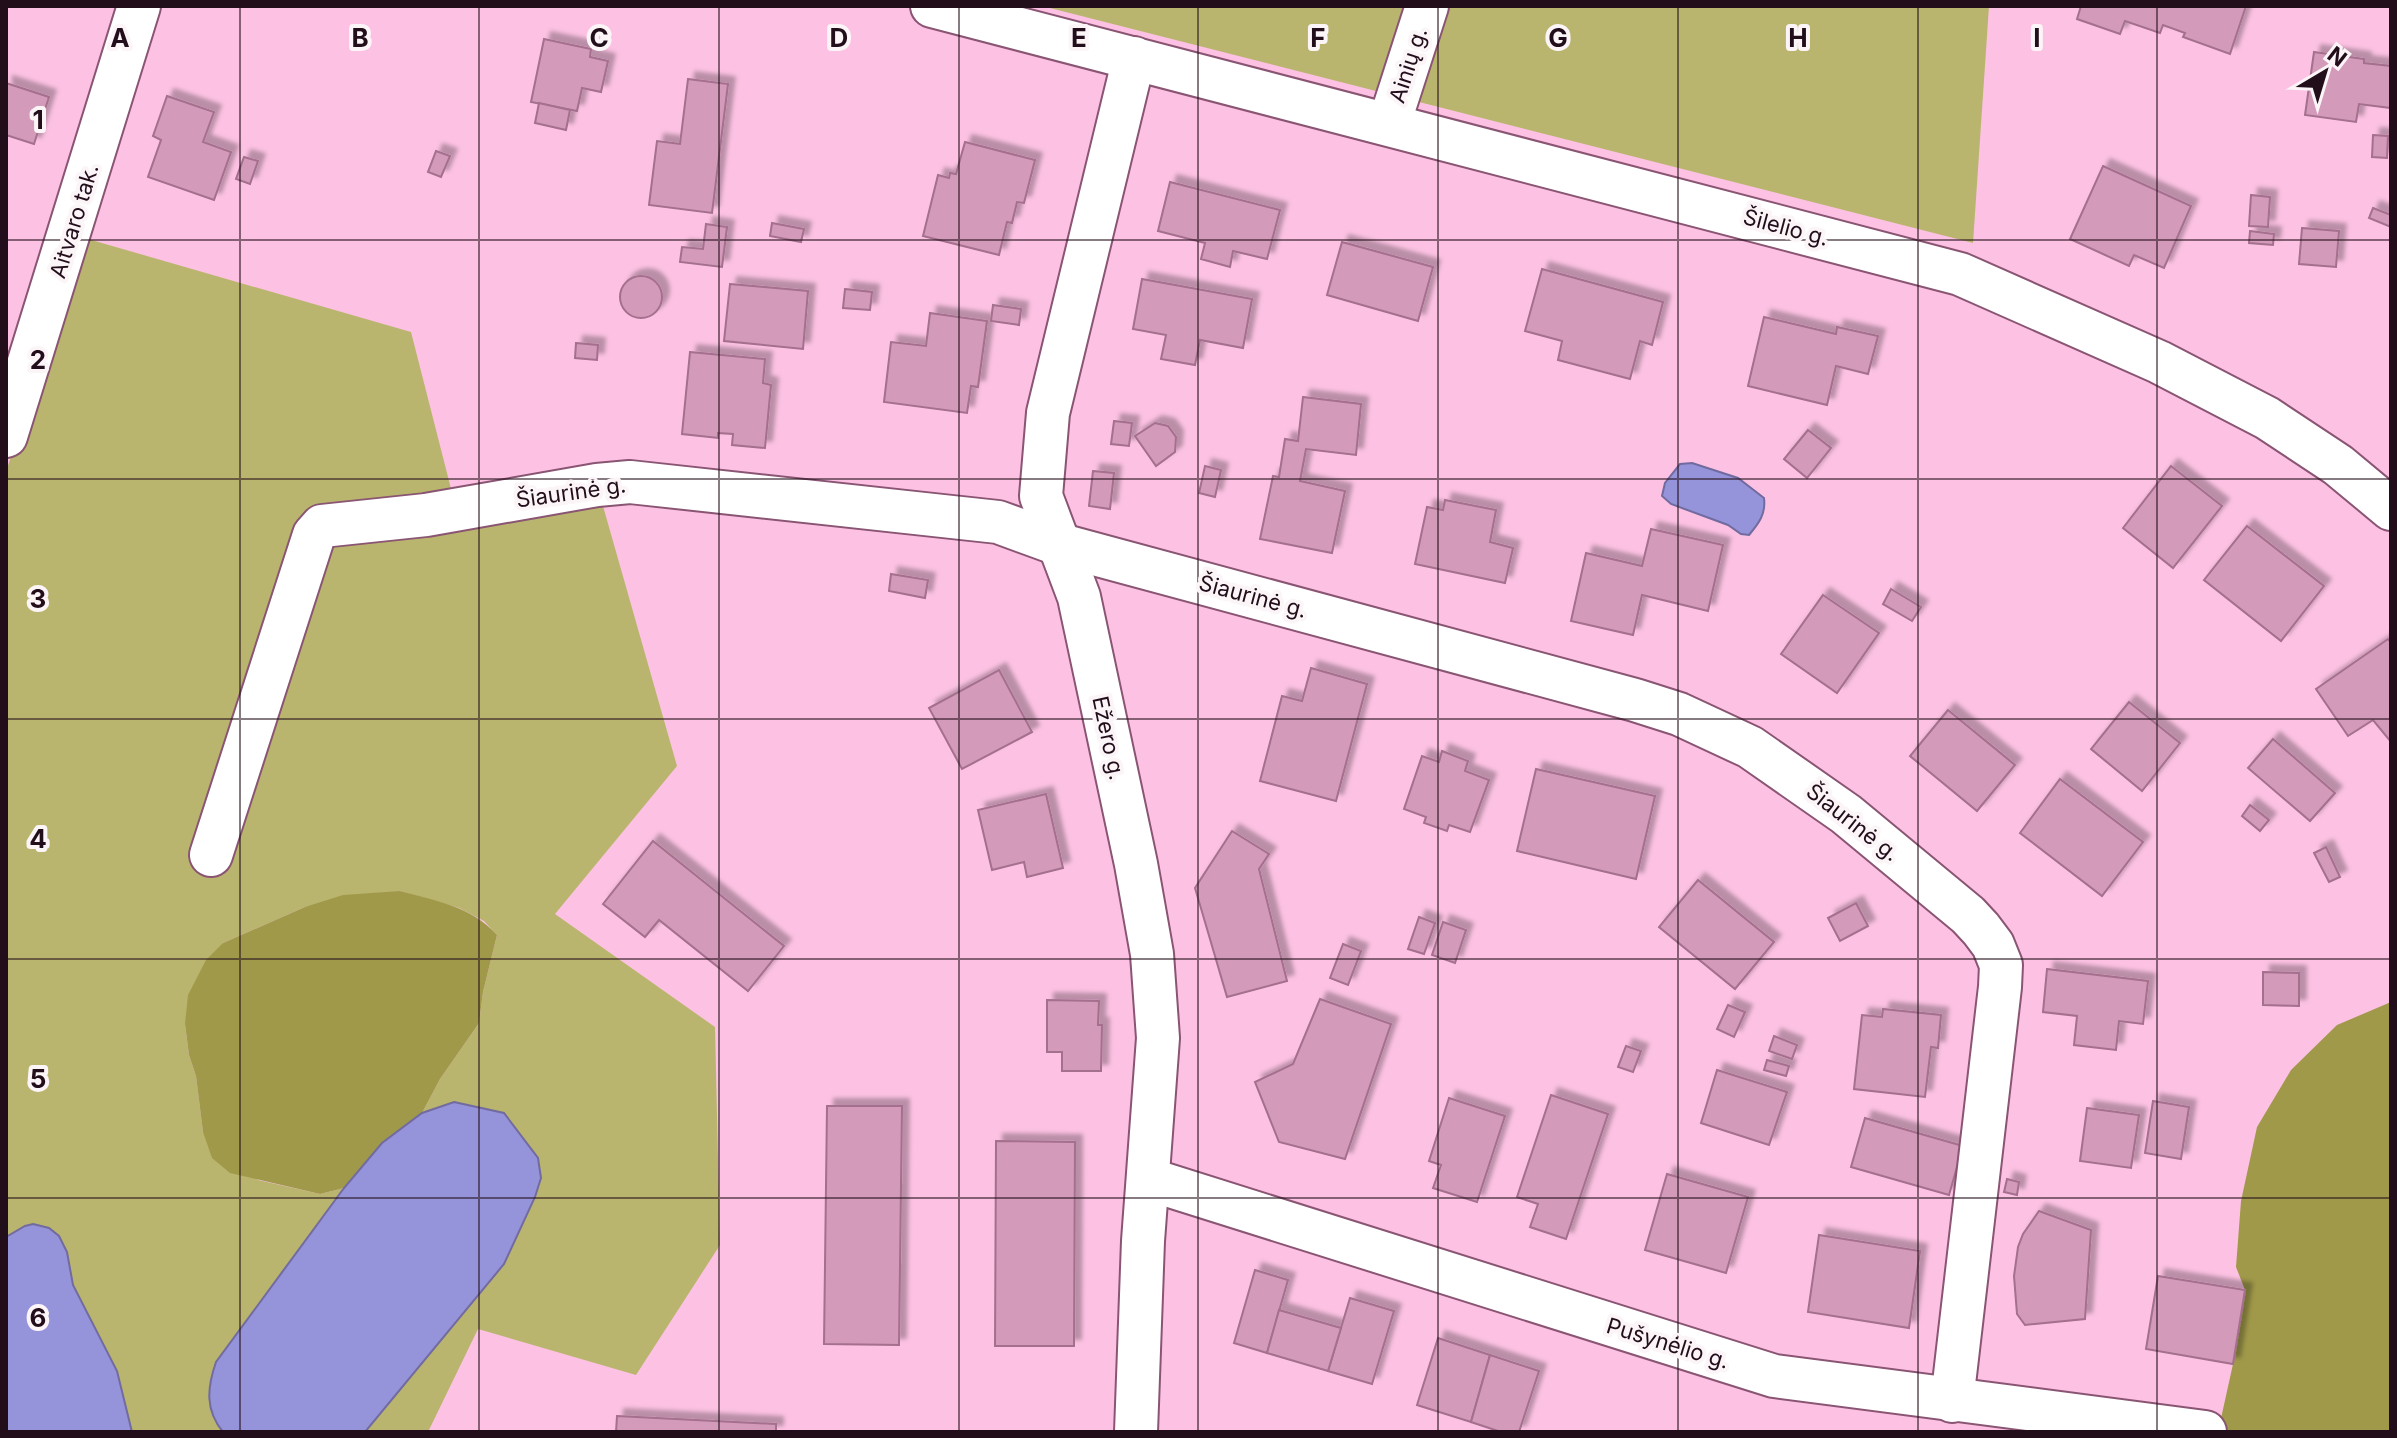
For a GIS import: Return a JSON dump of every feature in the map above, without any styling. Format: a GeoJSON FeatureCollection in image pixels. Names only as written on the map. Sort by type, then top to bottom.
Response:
{"type":"FeatureCollection","features":[{"type":"Feature","properties":{"kind":"street","name":"Aitvaro tak."},"geometry":{"type":"LineString","coordinates":[[6,436],[139,6]]}},
{"type":"Feature","properties":{"kind":"street","name":"Šilelio g."},"geometry":{"type":"LineString","coordinates":[[932,6],[1960,274],[2159,362],[2267,418],[2338,465],[2391,509]]}},
{"type":"Feature","properties":{"kind":"street","name":"Ainių g."},"geometry":{"type":"LineString","coordinates":[[1389,124],[1427,6]]}},
{"type":"Feature","properties":{"kind":"street","name":"Ežero g."},"geometry":{"type":"LineString","coordinates":[[1134,58],[1048,413],[1041,496],[1079,597],[1152,954],[1158,1038],[1136,1432]]}},
{"type":"Feature","properties":{"kind":"street","name":"Šiaurinė g."},"geometry":{"type":"LineString","coordinates":[[211,855],[314,535],[322,526],[426,515],[597,485],[630,482],[998,522],[1061,545],[1635,700],[1679,714],[1750,747],[1846,814],[1968,915],[1993,945],[2001,965],[1952,1401]]}},
{"type":"Feature","properties":{"kind":"street","name":"Pušynėlio g."},"geometry":{"type":"LineString","coordinates":[[1148,1179],[1774,1376],[2205,1432]]}},
{"type":"Feature","properties":{"kind":"shaded area"},"geometry":{"type":"Polygon","coordinates":[[[1042,6],[1989,6],[1973,243],[1042,6]]]}},
{"type":"Feature","properties":{"kind":"shaded area"},"geometry":{"type":"Polygon","coordinates":[[[81,237],[411,332],[459,520],[597,485],[677,766],[555,914],[715,1027],[720,1245],[636,1375],[478,1329],[428,1432],[365,1432],[504,1264],[541,1178],[504,1113],[454,1102],[422,1113],[440,1079],[479,1023],[497,935],[484,921],[459,908],[400,891],[305,907],[223,943],[185,1024],[203,1132],[258,1180],[320,1194],[344,1188],[216,1362],[209,1398],[213,1415],[223,1432],[132,1432],[117,1371],[73,1285],[67,1252],[10,1234],[6,1237],[6,472],[81,237]]]}},
{"type":"Feature","properties":{"kind":"shaded area"},"geometry":{"type":"Polygon","coordinates":[[[1692,463],[1738,478],[1764,498],[1761,518],[1749,535],[1671,504],[1662,496],[1665,483],[1680,464],[1692,463]]]}},
{"type":"Feature","properties":{"kind":"shaded area"},"geometry":{"type":"Polygon","coordinates":[[[400,891],[464,911],[497,935],[479,1023],[440,1079],[422,1113],[382,1143],[344,1188],[320,1194],[230,1173],[212,1158],[203,1132],[185,1024],[188,995],[206,960],[223,943],[305,907],[343,895],[400,891]]]}},
{"type":"Feature","properties":{"kind":"shaded area"},"geometry":{"type":"Polygon","coordinates":[[[2391,1002],[2391,1432],[2218,1432],[2245,1290],[2236,1267],[2241,1201],[2257,1127],[2291,1070],[2337,1025],[2391,1002]]]}},
{"type":"Feature","properties":{"kind":"shaded area"},"geometry":{"type":"Polygon","coordinates":[[[454,1102],[504,1113],[538,1158],[541,1178],[535,1197],[504,1264],[365,1432],[223,1432],[213,1415],[209,1398],[216,1362],[344,1188],[382,1143],[422,1113],[454,1102]]]}},
{"type":"Feature","properties":{"kind":"shaded area"},"geometry":{"type":"Polygon","coordinates":[[[33,1224],[49,1228],[59,1236],[67,1252],[73,1285],[117,1371],[132,1432],[6,1432],[6,1237],[33,1224]]]}},
{"type":"Feature","properties":{"kind":"building"},"geometry":{"type":"Polygon","coordinates":[[[2081,6],[2246,6],[2230,54],[2183,37],[2185,33],[2163,25],[2160,33],[2125,21],[2120,34],[2077,19],[2081,6]]]}},
{"type":"Feature","properties":{"kind":"building"},"geometry":{"type":"Polygon","coordinates":[[[544,39],[591,49],[590,57],[608,61],[601,92],[582,88],[577,111],[531,102],[544,39]]]}},
{"type":"Feature","properties":{"kind":"building"},"geometry":{"type":"Polygon","coordinates":[[[2314,52],[2391,66],[2391,108],[2359,104],[2356,122],[2305,115],[2314,52]]]}},
{"type":"Feature","properties":{"kind":"building"},"geometry":{"type":"Polygon","coordinates":[[[688,79],[728,84],[712,213],[649,205],[657,141],[680,144],[688,79]]]}},
{"type":"Feature","properties":{"kind":"building"},"geometry":{"type":"Polygon","coordinates":[[[6,83],[49,97],[34,144],[6,135],[6,83]]]}},
{"type":"Feature","properties":{"kind":"building"},"geometry":{"type":"Polygon","coordinates":[[[167,96],[214,112],[203,142],[231,152],[214,200],[148,177],[161,140],[153,136],[167,96]]]}},
{"type":"Feature","properties":{"kind":"building"},"geometry":{"type":"Polygon","coordinates":[[[539,103],[570,110],[566,130],[535,123],[539,103]]]}},
{"type":"Feature","properties":{"kind":"building"},"geometry":{"type":"Polygon","coordinates":[[[2373,135],[2388,136],[2387,158],[2372,157],[2373,135]]]}},
{"type":"Feature","properties":{"kind":"building"},"geometry":{"type":"Polygon","coordinates":[[[965,142],[1035,160],[1024,203],[1017,202],[1012,223],[1007,222],[999,255],[923,236],[938,175],[949,178],[950,173],[956,174],[965,142]]]}},
{"type":"Feature","properties":{"kind":"building"},"geometry":{"type":"Polygon","coordinates":[[[436,151],[450,156],[441,177],[428,172],[436,151]]]}},
{"type":"Feature","properties":{"kind":"building"},"geometry":{"type":"Polygon","coordinates":[[[244,157],[258,161],[250,184],[236,179],[244,157]]]}},
{"type":"Feature","properties":{"kind":"building"},"geometry":{"type":"Polygon","coordinates":[[[2103,166],[2191,206],[2164,268],[2134,255],[2129,266],[2070,239],[2103,166]]]}},
{"type":"Feature","properties":{"kind":"building"},"geometry":{"type":"Polygon","coordinates":[[[1170,182],[1280,210],[1267,259],[1233,251],[1230,267],[1201,259],[1205,243],[1158,231],[1170,182]]]}},
{"type":"Feature","properties":{"kind":"building"},"geometry":{"type":"Polygon","coordinates":[[[2251,195],[2270,197],[2268,227],[2249,226],[2251,195]]]}},
{"type":"Feature","properties":{"kind":"building"},"geometry":{"type":"Polygon","coordinates":[[[2373,208],[2391,215],[2391,227],[2369,218],[2373,208]]]}},
{"type":"Feature","properties":{"kind":"building"},"geometry":{"type":"Polygon","coordinates":[[[772,223],[804,229],[801,242],[770,236],[772,223]]]}},
{"type":"Feature","properties":{"kind":"building"},"geometry":{"type":"Polygon","coordinates":[[[706,224],[727,227],[722,267],[680,262],[682,247],[703,249],[706,224]]]}},
{"type":"Feature","properties":{"kind":"building"},"geometry":{"type":"Polygon","coordinates":[[[2302,228],[2339,231],[2336,267],[2299,264],[2302,228]]]}},
{"type":"Feature","properties":{"kind":"building"},"geometry":{"type":"Polygon","coordinates":[[[2250,231],[2274,234],[2273,245],[2249,243],[2250,231]]]}},
{"type":"Feature","properties":{"kind":"building"},"geometry":{"type":"Polygon","coordinates":[[[1342,242],[1433,267],[1418,321],[1327,295],[1342,242]]]}},
{"type":"Feature","properties":{"kind":"building"},"geometry":{"type":"Polygon","coordinates":[[[1542,269],[1663,302],[1652,345],[1640,341],[1630,379],[1558,360],[1562,341],[1525,331],[1542,269]]]}},
{"type":"Feature","properties":{"kind":"building"},"geometry":{"type":"Polygon","coordinates":[[[641,276],[656,282],[662,297],[656,312],[641,318],[626,312],[620,297],[626,282],[641,276]]]}},
{"type":"Feature","properties":{"kind":"building"},"geometry":{"type":"Polygon","coordinates":[[[1142,279],[1252,299],[1243,348],[1200,340],[1195,365],[1161,359],[1166,335],[1133,329],[1142,279]]]}},
{"type":"Feature","properties":{"kind":"building"},"geometry":{"type":"Polygon","coordinates":[[[730,284],[808,291],[803,349],[724,341],[730,284]]]}},
{"type":"Feature","properties":{"kind":"building"},"geometry":{"type":"Polygon","coordinates":[[[845,289],[872,292],[870,310],[843,308],[845,289]]]}},
{"type":"Feature","properties":{"kind":"building"},"geometry":{"type":"Polygon","coordinates":[[[993,305],[1021,309],[1019,325],[991,321],[993,305]]]}},
{"type":"Feature","properties":{"kind":"building"},"geometry":{"type":"Polygon","coordinates":[[[930,313],[987,321],[978,387],[971,386],[967,413],[884,402],[891,342],[926,346],[930,313]]]}},
{"type":"Feature","properties":{"kind":"building"},"geometry":{"type":"Polygon","coordinates":[[[1764,317],[1836,334],[1837,327],[1878,336],[1868,374],[1836,366],[1827,405],[1748,386],[1764,317]]]}},
{"type":"Feature","properties":{"kind":"building"},"geometry":{"type":"Polygon","coordinates":[[[576,343],[598,345],[597,360],[575,358],[576,343]]]}},
{"type":"Feature","properties":{"kind":"building"},"geometry":{"type":"Polygon","coordinates":[[[690,352],[765,359],[763,383],[771,385],[765,448],[732,445],[733,434],[718,433],[718,438],[682,434],[690,352]]]}},
{"type":"Feature","properties":{"kind":"building"},"geometry":{"type":"Polygon","coordinates":[[[1303,397],[1361,404],[1356,455],[1306,449],[1300,481],[1345,491],[1332,553],[1260,539],[1273,476],[1279,477],[1285,439],[1298,441],[1303,397]]]}},
{"type":"Feature","properties":{"kind":"building"},"geometry":{"type":"Polygon","coordinates":[[[1114,421],[1132,423],[1129,446],[1111,444],[1114,421]]]}},
{"type":"Feature","properties":{"kind":"building"},"geometry":{"type":"Polygon","coordinates":[[[1155,423],[1168,426],[1176,437],[1175,452],[1156,466],[1135,436],[1155,423]]]}},
{"type":"Feature","properties":{"kind":"building"},"geometry":{"type":"Polygon","coordinates":[[[1808,430],[1831,448],[1807,478],[1784,459],[1808,430]]]}},
{"type":"Feature","properties":{"kind":"building"},"geometry":{"type":"Polygon","coordinates":[[[1205,466],[1221,470],[1215,497],[1199,493],[1205,466]]]}},
{"type":"Feature","properties":{"kind":"building"},"geometry":{"type":"Polygon","coordinates":[[[2171,466],[2222,506],[2173,568],[2123,528],[2171,466]]]}},
{"type":"Feature","properties":{"kind":"building"},"geometry":{"type":"Polygon","coordinates":[[[1093,471],[1114,473],[1110,509],[1089,506],[1093,471]]]}},
{"type":"Feature","properties":{"kind":"building"},"geometry":{"type":"Polygon","coordinates":[[[1445,500],[1496,510],[1490,542],[1513,548],[1505,583],[1415,564],[1427,507],[1443,510],[1445,500]]]}},
{"type":"Feature","properties":{"kind":"building"},"geometry":{"type":"Polygon","coordinates":[[[2247,526],[2324,586],[2281,641],[2204,580],[2247,526]]]}},
{"type":"Feature","properties":{"kind":"building"},"geometry":{"type":"Polygon","coordinates":[[[1651,529],[1723,545],[1708,611],[1642,595],[1633,635],[1571,621],[1586,553],[1642,566],[1651,529]]]}},
{"type":"Feature","properties":{"kind":"building"},"geometry":{"type":"Polygon","coordinates":[[[891,574],[928,580],[925,598],[889,591],[891,574]]]}},
{"type":"Feature","properties":{"kind":"building"},"geometry":{"type":"Polygon","coordinates":[[[1891,589],[1921,607],[1912,621],[1883,604],[1891,589]]]}},
{"type":"Feature","properties":{"kind":"building"},"geometry":{"type":"Polygon","coordinates":[[[1823,595],[1879,633],[1837,693],[1781,654],[1823,595]]]}},
{"type":"Feature","properties":{"kind":"building"},"geometry":{"type":"Polygon","coordinates":[[[2388,639],[2391,643],[2391,742],[2373,720],[2348,736],[2316,689],[2388,639]]]}},
{"type":"Feature","properties":{"kind":"building"},"geometry":{"type":"Polygon","coordinates":[[[1311,668],[1367,684],[1336,801],[1260,781],[1282,696],[1302,701],[1311,668]]]}},
{"type":"Feature","properties":{"kind":"building"},"geometry":{"type":"Polygon","coordinates":[[[999,670],[1032,732],[962,769],[929,708],[999,670]]]}},
{"type":"Feature","properties":{"kind":"building"},"geometry":{"type":"Polygon","coordinates":[[[2129,702],[2180,743],[2142,791],[2091,749],[2129,702]]]}},
{"type":"Feature","properties":{"kind":"building"},"geometry":{"type":"Polygon","coordinates":[[[1948,710],[2015,765],[1977,811],[1910,756],[1948,710]]]}},
{"type":"Feature","properties":{"kind":"building"},"geometry":{"type":"Polygon","coordinates":[[[2273,739],[2335,793],[2310,821],[2248,768],[2273,739]]]}},
{"type":"Feature","properties":{"kind":"building"},"geometry":{"type":"Polygon","coordinates":[[[1442,751],[1468,761],[1465,771],[1489,780],[1470,832],[1449,825],[1447,831],[1424,823],[1426,817],[1404,809],[1422,756],[1439,762],[1442,751]]]}},
{"type":"Feature","properties":{"kind":"building"},"geometry":{"type":"Polygon","coordinates":[[[1536,769],[1655,796],[1636,879],[1517,851],[1536,769]]]}},
{"type":"Feature","properties":{"kind":"building"},"geometry":{"type":"Polygon","coordinates":[[[2060,779],[2143,842],[2102,896],[2020,833],[2060,779]]]}},
{"type":"Feature","properties":{"kind":"building"},"geometry":{"type":"Polygon","coordinates":[[[1046,794],[1063,868],[1027,877],[1024,862],[992,870],[978,810],[1046,794]]]}},
{"type":"Feature","properties":{"kind":"building"},"geometry":{"type":"Polygon","coordinates":[[[2250,805],[2269,820],[2260,831],[2242,816],[2250,805]]]}},
{"type":"Feature","properties":{"kind":"building"},"geometry":{"type":"Polygon","coordinates":[[[1232,831],[1269,854],[1259,869],[1287,981],[1227,997],[1195,888],[1232,831]]]}},
{"type":"Feature","properties":{"kind":"building"},"geometry":{"type":"Polygon","coordinates":[[[653,841],[784,946],[748,991],[659,920],[645,937],[603,904],[653,841]]]}},
{"type":"Feature","properties":{"kind":"building"},"geometry":{"type":"Polygon","coordinates":[[[2326,847],[2340,877],[2329,882],[2314,853],[2326,847]]]}},
{"type":"Feature","properties":{"kind":"building"},"geometry":{"type":"Polygon","coordinates":[[[1698,880],[1774,942],[1735,989],[1659,927],[1698,880]]]}},
{"type":"Feature","properties":{"kind":"building"},"geometry":{"type":"Polygon","coordinates":[[[1856,903],[1868,926],[1840,941],[1828,918],[1856,903]]]}},
{"type":"Feature","properties":{"kind":"building"},"geometry":{"type":"Polygon","coordinates":[[[1419,917],[1435,923],[1424,954],[1408,949],[1419,917]]]}},
{"type":"Feature","properties":{"kind":"building"},"geometry":{"type":"Polygon","coordinates":[[[1443,922],[1466,930],[1455,963],[1432,955],[1443,922]]]}},
{"type":"Feature","properties":{"kind":"building"},"geometry":{"type":"Polygon","coordinates":[[[1343,944],[1361,951],[1348,985],[1330,978],[1343,944]]]}},
{"type":"Feature","properties":{"kind":"building"},"geometry":{"type":"Polygon","coordinates":[[[2047,969],[2148,981],[2143,1024],[2119,1021],[2116,1050],[2074,1045],[2077,1016],[2043,1012],[2047,969]]]}},
{"type":"Feature","properties":{"kind":"building"},"geometry":{"type":"Polygon","coordinates":[[[2263,972],[2299,973],[2299,1006],[2263,1005],[2263,972]]]}},
{"type":"Feature","properties":{"kind":"building"},"geometry":{"type":"Polygon","coordinates":[[[1320,999],[1391,1024],[1345,1159],[1279,1142],[1255,1082],[1293,1064],[1320,999]]]}},
{"type":"Feature","properties":{"kind":"building"},"geometry":{"type":"Polygon","coordinates":[[[1047,1000],[1099,1001],[1101,1071],[1062,1071],[1062,1052],[1047,1052],[1047,1000]]]}},
{"type":"Feature","properties":{"kind":"building"},"geometry":{"type":"Polygon","coordinates":[[[1728,1005],[1745,1012],[1734,1037],[1717,1029],[1728,1005]]]}},
{"type":"Feature","properties":{"kind":"building"},"geometry":{"type":"Polygon","coordinates":[[[1883,1009],[1941,1015],[1938,1048],[1931,1047],[1925,1097],[1854,1089],[1862,1015],[1882,1017],[1883,1009]]]}},
{"type":"Feature","properties":{"kind":"building"},"geometry":{"type":"Polygon","coordinates":[[[1774,1036],[1797,1045],[1792,1059],[1769,1051],[1774,1036]]]}},
{"type":"Feature","properties":{"kind":"building"},"geometry":{"type":"Polygon","coordinates":[[[1626,1046],[1641,1051],[1633,1072],[1618,1067],[1626,1046]]]}},
{"type":"Feature","properties":{"kind":"building"},"geometry":{"type":"Polygon","coordinates":[[[1767,1060],[1789,1066],[1786,1076],[1764,1070],[1767,1060]]]}},
{"type":"Feature","properties":{"kind":"building"},"geometry":{"type":"Polygon","coordinates":[[[1717,1070],[1787,1092],[1769,1145],[1701,1123],[1717,1070]]]}},
{"type":"Feature","properties":{"kind":"building"},"geometry":{"type":"Polygon","coordinates":[[[1551,1095],[1608,1114],[1566,1239],[1530,1227],[1538,1204],[1517,1197],[1551,1095]]]}},
{"type":"Feature","properties":{"kind":"building"},"geometry":{"type":"Polygon","coordinates":[[[1449,1098],[1505,1116],[1477,1202],[1433,1188],[1441,1165],[1429,1161],[1449,1098]]]}},
{"type":"Feature","properties":{"kind":"building"},"geometry":{"type":"Polygon","coordinates":[[[2153,1101],[2189,1107],[2181,1159],[2145,1153],[2153,1101]]]}},
{"type":"Feature","properties":{"kind":"building"},"geometry":{"type":"Polygon","coordinates":[[[827,1106],[902,1106],[899,1345],[824,1344],[827,1106]]]}},
{"type":"Feature","properties":{"kind":"building"},"geometry":{"type":"Polygon","coordinates":[[[2087,1108],[2139,1115],[2131,1168],[2080,1161],[2087,1108]]]}},
{"type":"Feature","properties":{"kind":"building"},"geometry":{"type":"Polygon","coordinates":[[[1865,1118],[1963,1146],[1949,1195],[1851,1167],[1865,1118]]]}},
{"type":"Feature","properties":{"kind":"building"},"geometry":{"type":"Polygon","coordinates":[[[996,1141],[1075,1142],[1074,1346],[995,1346],[996,1141]]]}},
{"type":"Feature","properties":{"kind":"building"},"geometry":{"type":"Polygon","coordinates":[[[1667,1174],[1748,1197],[1726,1273],[1645,1250],[1667,1174]]]}},
{"type":"Feature","properties":{"kind":"building"},"geometry":{"type":"Polygon","coordinates":[[[2007,1179],[2019,1182],[2017,1195],[2004,1192],[2007,1179]]]}},
{"type":"Feature","properties":{"kind":"building"},"geometry":{"type":"Polygon","coordinates":[[[2039,1211],[2091,1230],[2085,1319],[2025,1325],[2017,1314],[2014,1276],[2018,1247],[2039,1211]]]}},
{"type":"Feature","properties":{"kind":"building"},"geometry":{"type":"Polygon","coordinates":[[[1819,1235],[1920,1251],[1909,1328],[1808,1312],[1819,1235]]]}},
{"type":"Feature","properties":{"kind":"building"},"geometry":{"type":"Polygon","coordinates":[[[1255,1270],[1288,1280],[1267,1353],[1234,1343],[1255,1270]]]}},
{"type":"Feature","properties":{"kind":"building"},"geometry":{"type":"Polygon","coordinates":[[[2158,1276],[2245,1290],[2233,1364],[2146,1349],[2158,1276]]]}},
{"type":"Feature","properties":{"kind":"building"},"geometry":{"type":"Polygon","coordinates":[[[1350,1298],[1394,1311],[1372,1384],[1328,1371],[1350,1298]]]}},
{"type":"Feature","properties":{"kind":"building"},"geometry":{"type":"Polygon","coordinates":[[[1279,1310],[1341,1328],[1328,1371],[1267,1353],[1279,1310]]]}},
{"type":"Feature","properties":{"kind":"building"},"geometry":{"type":"Polygon","coordinates":[[[1438,1338],[1490,1355],[1471,1422],[1417,1405],[1438,1338]]]}},
{"type":"Feature","properties":{"kind":"building"},"geometry":{"type":"Polygon","coordinates":[[[1490,1355],[1539,1371],[1519,1432],[1501,1432],[1471,1422],[1490,1355]]]}},
{"type":"Feature","properties":{"kind":"building"},"geometry":{"type":"Polygon","coordinates":[[[617,1416],[776,1424],[776,1432],[616,1432],[617,1416]]]}}]}
